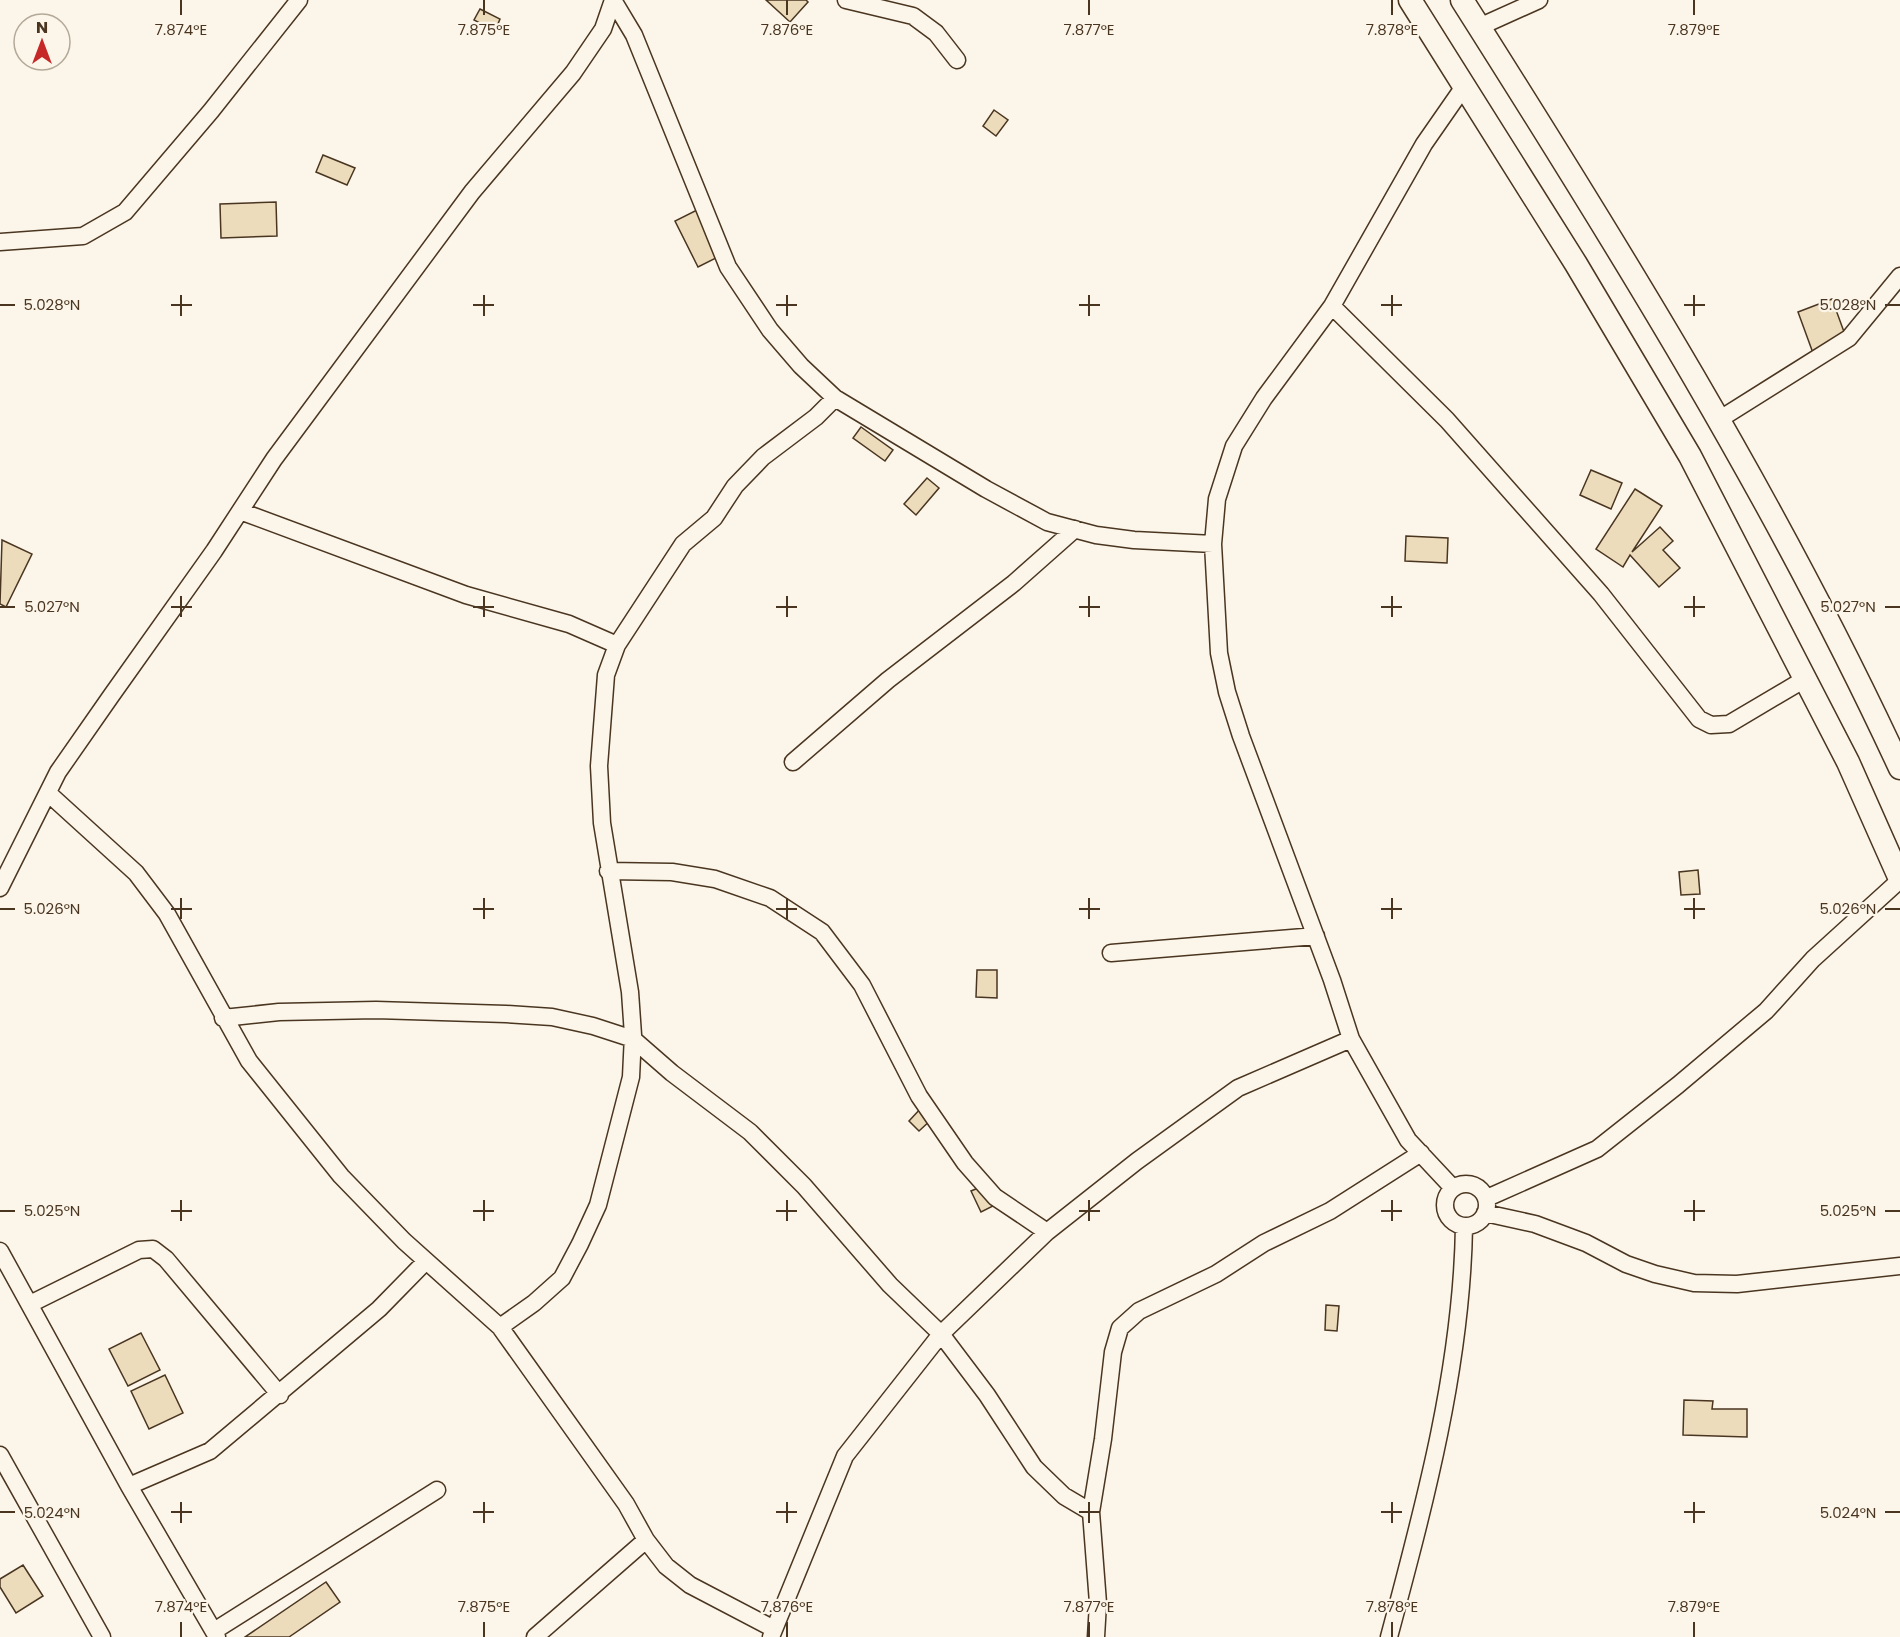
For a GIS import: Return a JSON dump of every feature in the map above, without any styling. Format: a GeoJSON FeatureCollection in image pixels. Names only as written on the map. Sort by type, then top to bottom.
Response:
{"type":"FeatureCollection","features":[{"type":"Feature","properties":{"kind":"main road"},"geometry":{"type":"LineString","coordinates":[[1410,0],[1576,264],[1690,456],[1848,762],[1900,879]]}},
{"type":"Feature","properties":{"kind":"main road"},"geometry":{"type":"LineString","coordinates":[[1462,0],[1600,217],[1720,419],[1847,654],[1900,768]]}},
{"type":"Feature","properties":{"kind":"street"},"geometry":{"type":"LineString","coordinates":[[0,242],[83,236],[125,212],[211,111],[299,0]]}},
{"type":"Feature","properties":{"kind":"street"},"geometry":{"type":"LineString","coordinates":[[613,0],[634,34],[728,267],[770,330],[801,366],[835,398],[1017,507],[1047,522],[1134,540],[1213,544]]}},
{"type":"Feature","properties":{"kind":"street"},"geometry":{"type":"LineString","coordinates":[[0,888],[65,763],[274,459],[472,192],[573,73],[603,29],[613,0]]}},
{"type":"Feature","properties":{"kind":"street"},"geometry":{"type":"LineString","coordinates":[[846,0],[913,16],[936,33],[957,60]]}},
{"type":"Feature","properties":{"kind":"street"},"geometry":{"type":"LineString","coordinates":[[1479,27],[1539,0]]}},
{"type":"Feature","properties":{"kind":"street"},"geometry":{"type":"LineString","coordinates":[[1452,1187],[1408,1140],[1351,1040],[1316,936],[1240,736],[1227,692],[1219,652],[1213,544],[1217,499],[1234,446],[1264,398],[1332,306],[1424,144],[1465,85]]}},
{"type":"Feature","properties":{"kind":"street"},"geometry":{"type":"LineString","coordinates":[[1720,419],[1848,338],[1900,276]]}},
{"type":"Feature","properties":{"kind":"street"},"geometry":{"type":"LineString","coordinates":[[1332,306],[1447,420],[1601,594],[1699,719],[1711,725],[1729,724],[1805,678]]}},
{"type":"Feature","properties":{"kind":"street"},"geometry":{"type":"LineString","coordinates":[[500,1327],[562,1278],[580,1244],[598,1205],[611,1162],[631,1077],[633,1039],[624,950],[608,871],[602,823],[599,766],[606,675],[617,645],[683,544],[714,518],[735,486],[763,457],[816,417],[835,398]]}},
{"type":"Feature","properties":{"kind":"street"},"geometry":{"type":"LineString","coordinates":[[240,511],[466,595],[569,624],[617,645]]}},
{"type":"Feature","properties":{"kind":"street"},"geometry":{"type":"LineString","coordinates":[[793,762],[888,680],[1014,583],[1075,529]]}},
{"type":"Feature","properties":{"kind":"street"},"geometry":{"type":"LineString","coordinates":[[48,793],[136,873],[166,914],[249,1062],[341,1176],[426,1261],[500,1327],[626,1504],[646,1540],[666,1566],[690,1585],[773,1633],[845,1456],[941,1334],[1047,1232],[1137,1161],[1238,1088],[1351,1040]]}},
{"type":"Feature","properties":{"kind":"street"},"geometry":{"type":"LineString","coordinates":[[608,871],[672,872],[716,879],[770,898],[822,932],[862,984],[919,1096],[965,1164],[995,1197],[1047,1232]]}},
{"type":"Feature","properties":{"kind":"street"},"geometry":{"type":"LineString","coordinates":[[1486,1206],[1481,1190],[1472,1184],[1462,1183],[1452,1187],[1446,1195],[1444,1205],[1447,1215],[1454,1223],[1464,1226],[1473,1225],[1486,1206],[1597,1149],[1766,1011],[1813,959],[1900,879]]}},
{"type":"Feature","properties":{"kind":"street"},"geometry":{"type":"LineString","coordinates":[[1111,952],[1316,936]]}},
{"type":"Feature","properties":{"kind":"street"},"geometry":{"type":"LineString","coordinates":[[223,1018],[279,1012],[376,1011],[506,1014],[552,1017],[593,1026],[633,1039],[672,1073],[750,1132],[804,1186],[890,1285],[941,1334],[987,1395],[1034,1467],[1064,1496],[1091,1512]]}},
{"type":"Feature","properties":{"kind":"street"},"geometry":{"type":"LineString","coordinates":[[1096,1637],[1098,1603],[1091,1512],[1113,1352],[1120,1328],[1139,1311],[1216,1274],[1264,1243],[1330,1210],[1421,1153]]}},
{"type":"Feature","properties":{"kind":"street"},"geometry":{"type":"LineString","coordinates":[[1486,1206],[1586,1243],[1636,1267],[1694,1283],[1737,1284],[1900,1266]]}},
{"type":"Feature","properties":{"kind":"street"},"geometry":{"type":"LineString","coordinates":[[1389,1637],[1430,1487],[1463,1282],[1464,1226]]}},
{"type":"Feature","properties":{"kind":"street"},"geometry":{"type":"LineString","coordinates":[[30,1304],[139,1250],[153,1250],[166,1258],[280,1395]]}},
{"type":"Feature","properties":{"kind":"street"},"geometry":{"type":"LineString","coordinates":[[0,1251],[129,1486],[215,1634],[437,1490]]}},
{"type":"Feature","properties":{"kind":"street"},"geometry":{"type":"LineString","coordinates":[[129,1486],[210,1451],[280,1395],[379,1309],[426,1261]]}},
{"type":"Feature","properties":{"kind":"street"},"geometry":{"type":"LineString","coordinates":[[0,1455],[102,1637]]}},
{"type":"Feature","properties":{"kind":"street"},"geometry":{"type":"LineString","coordinates":[[535,1637],[646,1540]]}},
{"type":"Feature","properties":{"kind":"building"},"geometry":{"type":"Polygon","coordinates":[[[766,0],[806,0],[808,2],[790,22],[766,0]]]}},
{"type":"Feature","properties":{"kind":"building"},"geometry":{"type":"Polygon","coordinates":[[[480,9],[500,19],[495,31],[474,20],[480,9]]]}},
{"type":"Feature","properties":{"kind":"building"},"geometry":{"type":"Polygon","coordinates":[[[994,110],[1008,120],[996,136],[983,126],[994,110]]]}},
{"type":"Feature","properties":{"kind":"building"},"geometry":{"type":"Polygon","coordinates":[[[323,155],[355,168],[347,185],[316,172],[323,155]]]}},
{"type":"Feature","properties":{"kind":"building"},"geometry":{"type":"Polygon","coordinates":[[[276,202],[277,236],[221,238],[220,204],[276,202]]]}},
{"type":"Feature","properties":{"kind":"building"},"geometry":{"type":"Polygon","coordinates":[[[697,210],[720,256],[698,267],[675,221],[697,210]]]}},
{"type":"Feature","properties":{"kind":"building"},"geometry":{"type":"Polygon","coordinates":[[[1832,299],[1847,340],[1813,353],[1798,312],[1832,299]]]}},
{"type":"Feature","properties":{"kind":"building"},"geometry":{"type":"Polygon","coordinates":[[[861,427],[893,450],[885,461],[853,438],[861,427]]]}},
{"type":"Feature","properties":{"kind":"building"},"geometry":{"type":"Polygon","coordinates":[[[1591,470],[1622,483],[1611,509],[1580,495],[1591,470]]]}},
{"type":"Feature","properties":{"kind":"building"},"geometry":{"type":"Polygon","coordinates":[[[927,478],[939,488],[916,515],[904,504],[927,478]]]}},
{"type":"Feature","properties":{"kind":"building"},"geometry":{"type":"Polygon","coordinates":[[[1635,489],[1662,506],[1632,552],[1660,527],[1673,541],[1663,550],[1680,568],[1659,587],[1630,555],[1623,567],[1596,549],[1635,489]]]}},
{"type":"Feature","properties":{"kind":"building"},"geometry":{"type":"Polygon","coordinates":[[[1406,536],[1448,538],[1447,563],[1405,561],[1406,536]]]}},
{"type":"Feature","properties":{"kind":"building"},"geometry":{"type":"Polygon","coordinates":[[[2,540],[32,554],[6,607],[0,604],[2,540]]]}},
{"type":"Feature","properties":{"kind":"building"},"geometry":{"type":"Polygon","coordinates":[[[1698,870],[1700,894],[1681,895],[1679,872],[1698,870]]]}},
{"type":"Feature","properties":{"kind":"building"},"geometry":{"type":"Polygon","coordinates":[[[977,970],[997,970],[997,998],[976,997],[977,970]]]}},
{"type":"Feature","properties":{"kind":"building"},"geometry":{"type":"Polygon","coordinates":[[[922,1107],[933,1118],[919,1131],[909,1121],[922,1107]]]}},
{"type":"Feature","properties":{"kind":"building"},"geometry":{"type":"Polygon","coordinates":[[[983,1186],[993,1206],[981,1212],[971,1191],[983,1186]]]}},
{"type":"Feature","properties":{"kind":"building"},"geometry":{"type":"Polygon","coordinates":[[[1326,1305],[1339,1306],[1337,1331],[1325,1330],[1326,1305]]]}},
{"type":"Feature","properties":{"kind":"building"},"geometry":{"type":"Polygon","coordinates":[[[141,1333],[160,1370],[128,1386],[109,1349],[141,1333]]]}},
{"type":"Feature","properties":{"kind":"building"},"geometry":{"type":"Polygon","coordinates":[[[165,1375],[183,1413],[149,1429],[131,1391],[165,1375]]]}},
{"type":"Feature","properties":{"kind":"building"},"geometry":{"type":"Polygon","coordinates":[[[1684,1400],[1713,1401],[1712,1409],[1747,1409],[1747,1437],[1683,1435],[1684,1400]]]}},
{"type":"Feature","properties":{"kind":"building"},"geometry":{"type":"Polygon","coordinates":[[[23,1565],[43,1596],[16,1613],[0,1587],[0,1579],[23,1565]]]}},
{"type":"Feature","properties":{"kind":"building"},"geometry":{"type":"Polygon","coordinates":[[[326,1582],[340,1602],[289,1637],[245,1637],[326,1582]]]}}]}
